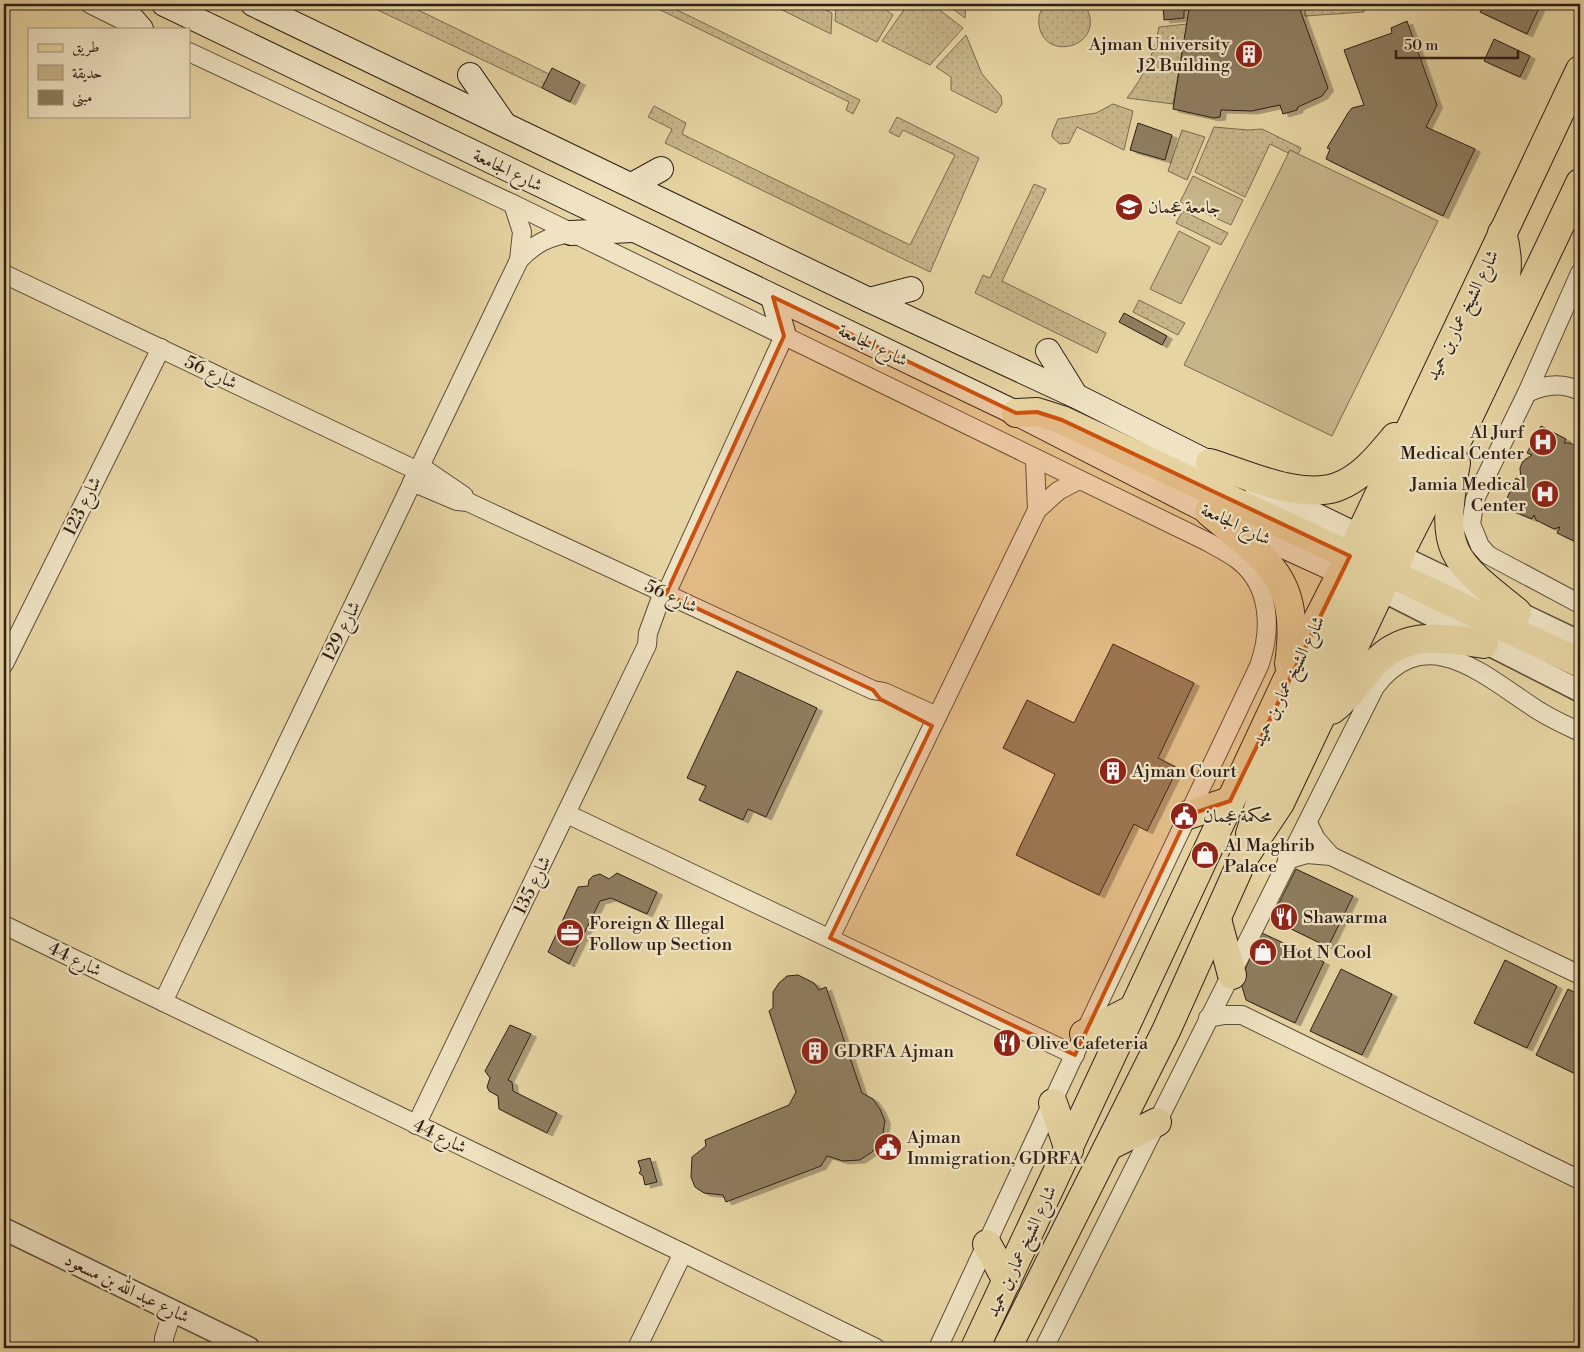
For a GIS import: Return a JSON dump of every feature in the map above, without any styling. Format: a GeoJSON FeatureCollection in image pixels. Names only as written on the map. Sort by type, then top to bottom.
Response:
{"type":"FeatureCollection","features":[{"type":"Feature","properties":{"kind":"main road"},"geometry":{"type":"LineString","coordinates":[[119,4],[140,28]]}},
{"type":"Feature","properties":{"kind":"main road","name":"شارع الجامعة"},"geometry":{"type":"LineString","coordinates":[[164,4],[1016,413],[1209,512],[1370,564]]}},
{"type":"Feature","properties":{"kind":"main road","name":"شارع الجامعة"},"geometry":{"type":"LineString","coordinates":[[253,4],[503,122],[869,300],[1076,396],[1210,463],[1370,564]]}},
{"type":"Feature","properties":{"kind":"main road","name":"شارع الشيخ عمار بن حميد"},"geometry":{"type":"LineString","coordinates":[[1007,1348],[1166,1031],[1243,859],[1271,819],[1322,716],[1414,415],[1580,70]]}},
{"type":"Feature","properties":{"kind":"main road"},"geometry":{"type":"LineString","coordinates":[[470,75],[503,122]]}},
{"type":"Feature","properties":{"kind":"main road"},"geometry":{"type":"LineString","coordinates":[[632,185],[661,169]]}},
{"type":"Feature","properties":{"kind":"main road","name":"شارع الشيخ عمار بن حميد"},"geometry":{"type":"LineString","coordinates":[[975,1348],[1131,1010],[1287,680],[1461,433],[1580,183]]}},
{"type":"Feature","properties":{"kind":"main road"},"geometry":{"type":"LineString","coordinates":[[571,233],[634,230]]}},
{"type":"Feature","properties":{"kind":"main road"},"geometry":{"type":"LineString","coordinates":[[1243,859],[1267,781],[1506,278],[1508,265],[1502,233]]}},
{"type":"Feature","properties":{"kind":"main road"},"geometry":{"type":"LineString","coordinates":[[869,300],[911,289]]}},
{"type":"Feature","properties":{"kind":"main road"},"geometry":{"type":"LineString","coordinates":[[773,297],[784,336]]}},
{"type":"Feature","properties":{"kind":"main road"},"geometry":{"type":"LineString","coordinates":[[1048,351],[1076,396]]}},
{"type":"Feature","properties":{"kind":"main road"},"geometry":{"type":"LineString","coordinates":[[1016,413],[1037,412],[1062,420],[1580,663]]}},
{"type":"Feature","properties":{"kind":"main road"},"geometry":{"type":"LineString","coordinates":[[1210,463],[1298,490],[1318,491],[1337,487],[1367,467],[1414,415]]}},
{"type":"Feature","properties":{"kind":"main road"},"geometry":{"type":"LineString","coordinates":[[1461,433],[1448,508],[1451,543],[1469,572],[1517,612]]}},
{"type":"Feature","properties":{"kind":"main road"},"geometry":{"type":"LineString","coordinates":[[1209,512],[1266,560],[1285,588],[1292,622],[1292,645],[1287,680]]}},
{"type":"Feature","properties":{"kind":"main road"},"geometry":{"type":"LineString","coordinates":[[1322,716],[1352,693],[1377,660],[1404,643],[1434,637],[1484,644]]}},
{"type":"Feature","properties":{"kind":"main road"},"geometry":{"type":"LineString","coordinates":[[1188,815],[1230,801]]}},
{"type":"Feature","properties":{"kind":"main road"},"geometry":{"type":"LineString","coordinates":[[1217,920],[1228,982]]}},
{"type":"Feature","properties":{"kind":"main road"},"geometry":{"type":"LineString","coordinates":[[1079,1045],[1131,1010]]}},
{"type":"Feature","properties":{"kind":"main road"},"geometry":{"type":"LineString","coordinates":[[1053,1103],[1068,1150]]}},
{"type":"Feature","properties":{"kind":"main road"},"geometry":{"type":"LineString","coordinates":[[1109,1146],[1157,1122]]}},
{"type":"Feature","properties":{"kind":"main road"},"geometry":{"type":"LineString","coordinates":[[987,1244],[1007,1281]]}},
{"type":"Feature","properties":{"kind":"main road"},"geometry":{"type":"LineString","coordinates":[[1021,1320],[1027,1348]]}},
{"type":"Feature","properties":{"kind":"street"},"geometry":{"type":"LineString","coordinates":[[90,4],[139,28]]}},
{"type":"Feature","properties":{"kind":"street"},"geometry":{"type":"LineString","coordinates":[[190,52],[514,204],[978,430],[1035,460],[1226,553],[1248,569],[1256,580],[1262,595],[1268,623],[1264,652],[938,1348]]}},
{"type":"Feature","properties":{"kind":"street","name":"شارع 129"},"geometry":{"type":"LineString","coordinates":[[162,1002],[519,260],[522,232],[514,204]]}},
{"type":"Feature","properties":{"kind":"street","name":"شارع 129"},"geometry":{"type":"LineString","coordinates":[[519,260],[540,242],[555,236],[571,233]]}},
{"type":"Feature","properties":{"kind":"street"},"geometry":{"type":"LineString","coordinates":[[1580,273],[1527,393],[1475,499],[1471,524],[1474,536],[1488,555],[1580,604]]}},
{"type":"Feature","properties":{"kind":"street","name":"شارع 56"},"geometry":{"type":"LineString","coordinates":[[4,274],[461,493],[468,502],[872,690],[884,701],[935,721]]}},
{"type":"Feature","properties":{"kind":"street","name":"شارع 135"},"geometry":{"type":"LineString","coordinates":[[416,1125],[647,646],[648,633],[668,595],[784,336]]}},
{"type":"Feature","properties":{"kind":"street","name":"شارع 123"},"geometry":{"type":"LineString","coordinates":[[4,664],[161,348]]}},
{"type":"Feature","properties":{"kind":"street"},"geometry":{"type":"LineString","coordinates":[[1527,393],[1545,386],[1554,385],[1572,387],[1580,391]]}},
{"type":"Feature","properties":{"kind":"street"},"geometry":{"type":"LineString","coordinates":[[1035,460],[1037,510]]}},
{"type":"Feature","properties":{"kind":"street"},"geometry":{"type":"LineString","coordinates":[[830,938],[1037,510],[1058,491],[1079,480]]}},
{"type":"Feature","properties":{"kind":"street","name":"شارع الجامعة"},"geometry":{"type":"LineString","coordinates":[[1370,564],[1517,612],[1580,642]]}},
{"type":"Feature","properties":{"kind":"street","name":"شارع الجامعة"},"geometry":{"type":"LineString","coordinates":[[1370,564],[1484,644],[1580,691]]}},
{"type":"Feature","properties":{"kind":"street"},"geometry":{"type":"LineString","coordinates":[[1044,1348],[1208,1018],[1228,982],[1287,860],[1308,823],[1375,687],[1384,674],[1397,664],[1410,658],[1426,655],[1456,660],[1495,680],[1545,714],[1580,732]]}},
{"type":"Feature","properties":{"kind":"street"},"geometry":{"type":"LineString","coordinates":[[567,814],[830,938],[1079,1045]]}},
{"type":"Feature","properties":{"kind":"street"},"geometry":{"type":"LineString","coordinates":[[1308,823],[1316,839],[1331,856]]}},
{"type":"Feature","properties":{"kind":"street"},"geometry":{"type":"LineString","coordinates":[[1287,860],[1307,854],[1331,856],[1580,975]]}},
{"type":"Feature","properties":{"kind":"street","name":"شارع 44"},"geometry":{"type":"LineString","coordinates":[[4,924],[416,1125],[683,1252],[876,1348]]}},
{"type":"Feature","properties":{"kind":"street"},"geometry":{"type":"LineString","coordinates":[[1228,982],[1232,1003],[1242,1015],[1580,1180]]}},
{"type":"Feature","properties":{"kind":"street"},"geometry":{"type":"LineString","coordinates":[[1208,1018],[1242,1015]]}},
{"type":"Feature","properties":{"kind":"street","name":"شارع عبد الله بن مسعود"},"geometry":{"type":"LineString","coordinates":[[4,1229],[249,1348]]}},
{"type":"Feature","properties":{"kind":"street"},"geometry":{"type":"LineString","coordinates":[[637,1348],[683,1252]]}},
{"type":"Feature","properties":{"kind":"street"},"geometry":{"type":"LineString","coordinates":[[165,1348],[178,1313]]}},
{"type":"Feature","properties":{"kind":"highlighted area"},"geometry":{"type":"Polygon","coordinates":[[[773,297],[1016,413],[1037,412],[1062,420],[1350,556],[1230,801],[1188,815],[1075,1055],[830,938],[932,726],[880,699],[873,690],[666,594],[784,336],[773,297]]]}},
{"type":"Feature","properties":{"kind":"green space"},"geometry":{"type":"Polygon","coordinates":[[[368,4],[406,4],[549,74],[542,88],[368,4]]]}},
{"type":"Feature","properties":{"kind":"green space"},"geometry":{"type":"Polygon","coordinates":[[[648,4],[665,4],[860,100],[853,114],[846,110],[849,102],[648,4]]]}},
{"type":"Feature","properties":{"kind":"green space"},"geometry":{"type":"Polygon","coordinates":[[[770,4],[813,4],[832,13],[831,34],[770,4]]]}},
{"type":"Feature","properties":{"kind":"green space"},"geometry":{"type":"Polygon","coordinates":[[[845,4],[878,4],[893,15],[877,42],[835,21],[836,7],[842,10],[845,4]]]}},
{"type":"Feature","properties":{"kind":"green space"},"geometry":{"type":"Polygon","coordinates":[[[908,4],[932,4],[963,28],[930,65],[882,41],[908,4]]]}},
{"type":"Feature","properties":{"kind":"green space"},"geometry":{"type":"Polygon","coordinates":[[[946,4],[966,4],[965,18],[946,4]]]}},
{"type":"Feature","properties":{"kind":"green space"},"geometry":{"type":"Polygon","coordinates":[[[1046,4],[1085,5],[1090,19],[1089,31],[1083,39],[1073,45],[1063,47],[1052,44],[1044,37],[1039,25],[1039,19],[1041,11],[1046,4]]]}},
{"type":"Feature","properties":{"kind":"green space"},"geometry":{"type":"Polygon","coordinates":[[[1341,4],[1363,4],[1364,12],[1305,16],[1305,10],[1341,9],[1341,4]]]}},
{"type":"Feature","properties":{"kind":"green space"},"geometry":{"type":"Polygon","coordinates":[[[1187,24],[1173,104],[1127,98],[1148,64],[1159,27],[1187,24]]]}},
{"type":"Feature","properties":{"kind":"green space"},"geometry":{"type":"Polygon","coordinates":[[[966,35],[982,74],[1001,96],[1002,104],[996,113],[951,90],[951,77],[936,67],[966,35]]]}},
{"type":"Feature","properties":{"kind":"green space"},"geometry":{"type":"Polygon","coordinates":[[[1113,104],[1133,111],[1124,150],[1077,127],[1069,143],[1060,144],[1052,137],[1058,119],[1096,113],[1113,104]]]}},
{"type":"Feature","properties":{"kind":"green space"},"geometry":{"type":"Polygon","coordinates":[[[654,106],[686,123],[682,134],[910,245],[955,155],[903,130],[899,137],[889,132],[897,117],[979,158],[930,272],[665,143],[672,129],[648,117],[654,106]]]}},
{"type":"Feature","properties":{"kind":"green space"},"geometry":{"type":"Polygon","coordinates":[[[1214,127],[1248,130],[1262,129],[1301,148],[1298,154],[1290,150],[1288,153],[1270,144],[1245,197],[1195,172],[1214,127]]]}},
{"type":"Feature","properties":{"kind":"green space"},"geometry":{"type":"Polygon","coordinates":[[[1182,130],[1205,137],[1187,180],[1168,171],[1182,130]]]}},
{"type":"Feature","properties":{"kind":"green space"},"geometry":{"type":"Polygon","coordinates":[[[1290,150],[1438,221],[1332,436],[1184,365],[1290,150]]]}},
{"type":"Feature","properties":{"kind":"green space"},"geometry":{"type":"Polygon","coordinates":[[[1193,176],[1243,200],[1231,225],[1180,202],[1193,176]]]}},
{"type":"Feature","properties":{"kind":"green space"},"geometry":{"type":"Polygon","coordinates":[[[1034,184],[1046,189],[1002,281],[1106,333],[1097,353],[975,293],[983,275],[990,278],[1034,184]]]}},
{"type":"Feature","properties":{"kind":"green space"},"geometry":{"type":"Polygon","coordinates":[[[1183,211],[1228,233],[1221,245],[1176,223],[1183,211]]]}},
{"type":"Feature","properties":{"kind":"green space"},"geometry":{"type":"Polygon","coordinates":[[[1179,231],[1210,247],[1181,304],[1150,289],[1179,231]]]}},
{"type":"Feature","properties":{"kind":"green space"},"geometry":{"type":"Polygon","coordinates":[[[1139,300],[1185,323],[1178,335],[1133,312],[1139,300]]]}},
{"type":"Feature","properties":{"kind":"building","name":"Ajman University J2 Building"},"geometry":{"type":"Polygon","coordinates":[[[1163,4],[1298,4],[1328,88],[1322,96],[1298,107],[1297,110],[1283,114],[1280,105],[1252,111],[1221,110],[1220,117],[1214,118],[1173,109],[1189,9],[1184,11],[1184,18],[1164,20],[1163,4]]]}},
{"type":"Feature","properties":{"kind":"building"},"geometry":{"type":"Polygon","coordinates":[[[1484,4],[1541,4],[1527,34],[1480,12],[1484,4]]]}},
{"type":"Feature","properties":{"kind":"building"},"geometry":{"type":"Polygon","coordinates":[[[1407,21],[1437,105],[1426,127],[1475,149],[1443,216],[1326,159],[1330,149],[1327,148],[1348,113],[1352,108],[1364,105],[1344,50],[1392,33],[1391,28],[1407,21]]]}},
{"type":"Feature","properties":{"kind":"building"},"geometry":{"type":"Polygon","coordinates":[[[1494,39],[1530,56],[1520,77],[1484,61],[1494,39]]]}},
{"type":"Feature","properties":{"kind":"building"},"geometry":{"type":"Polygon","coordinates":[[[552,68],[580,82],[570,102],[542,88],[552,68]]]}},
{"type":"Feature","properties":{"kind":"building"},"geometry":{"type":"Polygon","coordinates":[[[1138,123],[1172,135],[1165,160],[1130,150],[1138,123]]]}},
{"type":"Feature","properties":{"kind":"building"},"geometry":{"type":"Polygon","coordinates":[[[1124,313],[1167,336],[1162,345],[1119,322],[1124,313]]]}},
{"type":"Feature","properties":{"kind":"building","name":"Jamia Medical Center"},"geometry":{"type":"Polygon","coordinates":[[[1541,426],[1566,439],[1564,443],[1570,443],[1580,448],[1580,544],[1557,533],[1560,527],[1554,529],[1536,520],[1534,515],[1532,519],[1503,507],[1516,478],[1521,481],[1520,468],[1523,461],[1532,455],[1527,453],[1541,426]]]}},
{"type":"Feature","properties":{"kind":"building","name":"Ajman Court"},"geometry":{"type":"Polygon","coordinates":[[[1113,644],[1194,683],[1158,758],[1178,768],[1147,831],[1134,824],[1099,895],[1016,855],[1055,774],[1003,748],[1027,700],[1074,723],[1113,644]]]}},
{"type":"Feature","properties":{"kind":"building"},"geometry":{"type":"Polygon","coordinates":[[[737,671],[817,708],[766,817],[748,809],[743,820],[699,800],[706,786],[687,778],[737,671]]]}},
{"type":"Feature","properties":{"kind":"building"},"geometry":{"type":"Polygon","coordinates":[[[1296,869],[1353,896],[1328,947],[1271,919],[1296,869]]]}},
{"type":"Feature","properties":{"kind":"building","name":"Foreign & Illegal Follow up Section"},"geometry":{"type":"Polygon","coordinates":[[[617,873],[657,892],[647,914],[611,898],[600,901],[569,964],[548,952],[578,887],[588,886],[589,880],[593,876],[600,874],[609,879],[617,873]]]}},
{"type":"Feature","properties":{"kind":"building"},"geometry":{"type":"Polygon","coordinates":[[[1262,933],[1324,962],[1295,1023],[1246,1000],[1240,980],[1262,933]]]}},
{"type":"Feature","properties":{"kind":"building"},"geometry":{"type":"Polygon","coordinates":[[[1505,960],[1557,986],[1527,1048],[1474,1023],[1505,960]]]}},
{"type":"Feature","properties":{"kind":"building"},"geometry":{"type":"Polygon","coordinates":[[[1341,969],[1392,994],[1362,1055],[1310,1031],[1341,969]]]}},
{"type":"Feature","properties":{"kind":"building","name":"GDRFA Ajman"},"geometry":{"type":"Polygon","coordinates":[[[798,975],[814,983],[819,990],[826,987],[862,1093],[873,1099],[885,1121],[882,1139],[872,1152],[860,1160],[843,1161],[827,1156],[821,1166],[726,1202],[723,1195],[704,1193],[695,1187],[691,1177],[692,1157],[706,1146],[705,1140],[789,1105],[796,1092],[769,1011],[773,1008],[773,992],[779,983],[787,976],[798,975]]]}},
{"type":"Feature","properties":{"kind":"building"},"geometry":{"type":"Polygon","coordinates":[[[1568,989],[1580,995],[1580,1076],[1536,1055],[1568,989]]]}},
{"type":"Feature","properties":{"kind":"building"},"geometry":{"type":"Polygon","coordinates":[[[510,1025],[531,1034],[508,1080],[512,1082],[513,1091],[557,1113],[547,1133],[499,1109],[498,1096],[489,1091],[487,1087],[490,1078],[485,1071],[510,1025]]]}},
{"type":"Feature","properties":{"kind":"building"},"geometry":{"type":"Polygon","coordinates":[[[650,1158],[657,1182],[645,1185],[643,1176],[639,1173],[641,1170],[638,1161],[650,1158]]]}},
{"type":"Feature","properties":{"kind":"place","name":"Ajman University J2 Building"},"geometry":{"type":"Point","coordinates":[1249,54]}},
{"type":"Feature","properties":{"kind":"place","name":"جامعة عجمان"},"geometry":{"type":"Point","coordinates":[1129,207]}},
{"type":"Feature","properties":{"kind":"place","name":"Al Jurf Medical Center"},"geometry":{"type":"Point","coordinates":[1543,442]}},
{"type":"Feature","properties":{"kind":"place","name":"Jamia Medical Center"},"geometry":{"type":"Point","coordinates":[1545,494]}},
{"type":"Feature","properties":{"kind":"place","name":"Ajman Court"},"geometry":{"type":"Point","coordinates":[1113,771]}},
{"type":"Feature","properties":{"kind":"place","name":"محكمة عجمان"},"geometry":{"type":"Point","coordinates":[1184,816]}},
{"type":"Feature","properties":{"kind":"place","name":"Al Maghrib Palace"},"geometry":{"type":"Point","coordinates":[1205,855]}},
{"type":"Feature","properties":{"kind":"place","name":"Shawarma"},"geometry":{"type":"Point","coordinates":[1284,917]}},
{"type":"Feature","properties":{"kind":"place","name":"Foreign & Illegal Follow up Section"},"geometry":{"type":"Point","coordinates":[570,933]}},
{"type":"Feature","properties":{"kind":"place","name":"Hot N Cool"},"geometry":{"type":"Point","coordinates":[1263,952]}},
{"type":"Feature","properties":{"kind":"place","name":"Olive Cafeteria"},"geometry":{"type":"Point","coordinates":[1007,1043]}},
{"type":"Feature","properties":{"kind":"place","name":"GDRFA Ajman"},"geometry":{"type":"Point","coordinates":[815,1051]}},
{"type":"Feature","properties":{"kind":"place","name":"Ajman Immigration, GDRFA"},"geometry":{"type":"Point","coordinates":[888,1147]}}]}
